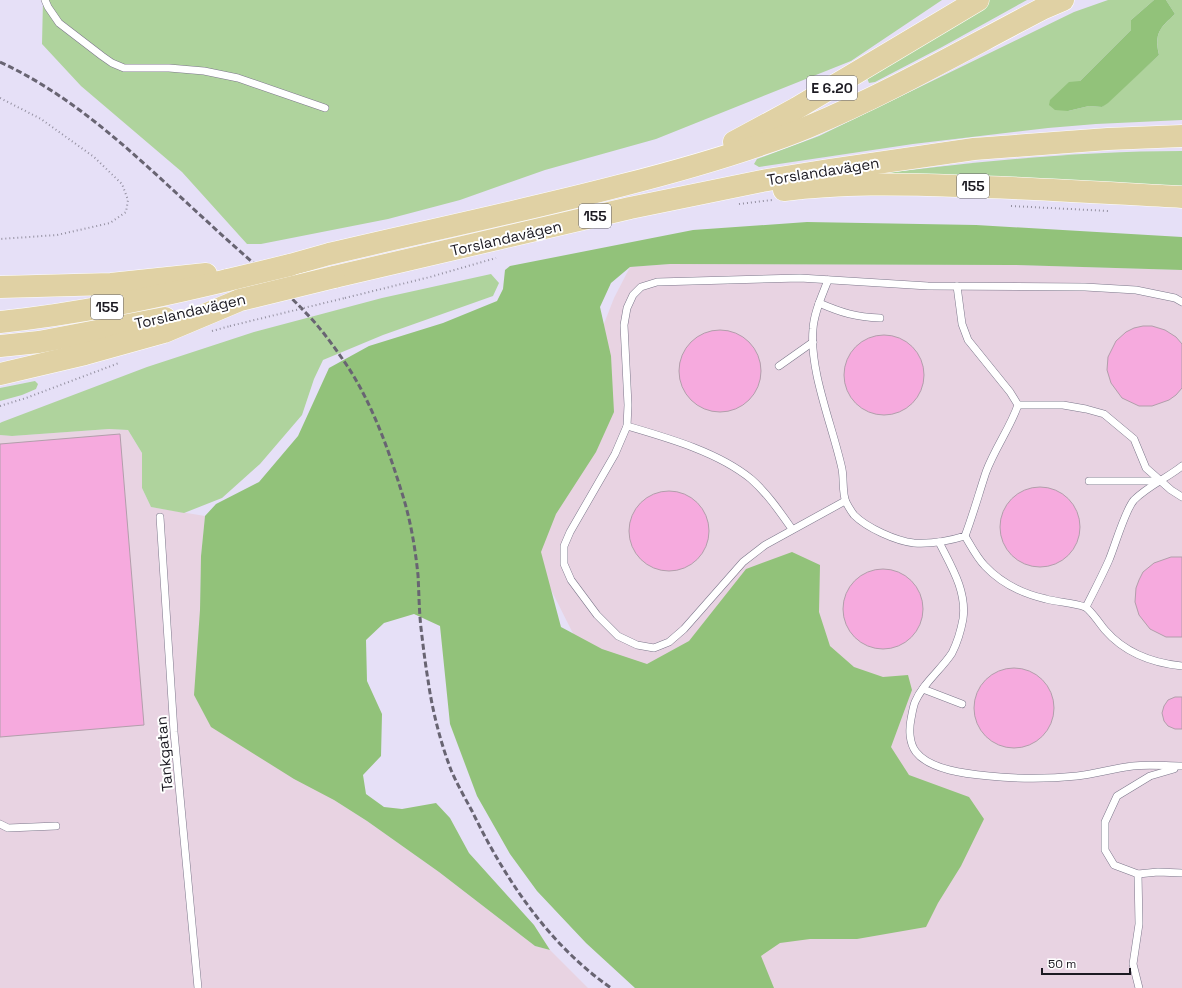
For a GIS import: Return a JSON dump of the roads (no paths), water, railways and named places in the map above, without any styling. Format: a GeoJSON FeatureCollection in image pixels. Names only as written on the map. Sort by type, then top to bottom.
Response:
{"type":"FeatureCollection","features":[{"type":"Feature","properties":{"kind":"main road","name":"E 6.20"},"geometry":{"type":"LineString","coordinates":[[682,170],[797,108],[978,0]]}},
{"type":"Feature","properties":{"kind":"main road","name":"Torslandavägen"},"geometry":{"type":"LineString","coordinates":[[0,322],[102,308],[166,295],[228,276],[290,266],[329,254],[516,212],[682,170],[806,128],[868,100],[1042,9],[1063,0]]}},
{"type":"Feature","properties":{"kind":"main road","name":"Torslandavägen"},"geometry":{"type":"LineString","coordinates":[[0,346],[39,342],[93,333],[170,317],[700,193],[829,170],[974,149],[1108,139],[1182,136]]}},
{"type":"Feature","properties":{"kind":"main road","name":"155"},"geometry":{"type":"LineString","coordinates":[[700,193],[749,194],[794,189],[898,184],[1014,188],[1182,197]]}},
{"type":"Feature","properties":{"kind":"main road"},"geometry":{"type":"LineString","coordinates":[[0,287],[111,284],[228,276]]}},
{"type":"Feature","properties":{"kind":"main road"},"geometry":{"type":"LineString","coordinates":[[0,374],[85,354],[164,332],[240,300]]}},
{"type":"Feature","properties":{"kind":"lane"},"geometry":{"type":"LineString","coordinates":[[45,0],[48,8],[59,23],[112,63],[124,68],[169,68],[210,72],[238,78],[325,108]]}},
{"type":"Feature","properties":{"kind":"lane"},"geometry":{"type":"LineString","coordinates":[[845,501],[792,529],[765,545],[742,562],[684,630],[669,642],[654,648],[638,645],[618,636],[597,615],[571,580],[564,564],[564,546],[570,532],[615,454],[627,426],[628,405],[624,325],[627,308],[633,295],[641,287],[657,282],[800,278],[957,286],[1085,287],[1136,290],[1175,298],[1182,302]]}},
{"type":"Feature","properties":{"kind":"lane"},"geometry":{"type":"LineString","coordinates":[[828,280],[819,303],[812,330],[817,375],[842,471],[845,501],[854,515],[874,529],[913,543],[939,542],[965,536]]}},
{"type":"Feature","properties":{"kind":"lane"},"geometry":{"type":"LineString","coordinates":[[957,286],[962,324],[968,340],[1010,392],[1018,405]]}},
{"type":"Feature","properties":{"kind":"lane"},"geometry":{"type":"LineString","coordinates":[[819,303],[841,313],[860,317],[880,318]]}},
{"type":"Feature","properties":{"kind":"lane"},"geometry":{"type":"LineString","coordinates":[[779,366],[813,342]]}},
{"type":"Feature","properties":{"kind":"lane"},"geometry":{"type":"LineString","coordinates":[[1018,405],[1063,405],[1104,414],[1134,439],[1146,468],[1159,481],[1182,497]]}},
{"type":"Feature","properties":{"kind":"lane"},"geometry":{"type":"LineString","coordinates":[[965,536],[974,514],[986,472],[1012,421],[1018,405]]}},
{"type":"Feature","properties":{"kind":"lane"},"geometry":{"type":"LineString","coordinates":[[627,426],[658,435],[703,452],[729,464],[752,480],[773,503],[792,529]]}},
{"type":"Feature","properties":{"kind":"lane"},"geometry":{"type":"LineString","coordinates":[[1086,607],[1108,561],[1125,517],[1133,501],[1159,481],[1179,472],[1182,466]]}},
{"type":"Feature","properties":{"kind":"lane"},"geometry":{"type":"LineString","coordinates":[[1089,481],[1159,481]]}},
{"type":"Feature","properties":{"kind":"lane","name":"Tankgatan"},"geometry":{"type":"LineString","coordinates":[[160,517],[174,732],[198,988]]}},
{"type":"Feature","properties":{"kind":"lane"},"geometry":{"type":"LineString","coordinates":[[965,536],[985,566],[1009,584],[1022,591],[1045,599],[1086,607],[1107,633],[1122,646],[1137,655],[1154,661],[1182,666]]}},
{"type":"Feature","properties":{"kind":"lane"},"geometry":{"type":"LineString","coordinates":[[939,542],[959,587],[964,604],[963,620],[952,653],[923,689],[915,702],[910,728],[911,739],[915,751],[926,760],[939,767],[960,773],[989,776],[1040,778],[1077,776],[1134,766],[1182,766]]}},
{"type":"Feature","properties":{"kind":"lane"},"geometry":{"type":"LineString","coordinates":[[923,689],[962,704]]}},
{"type":"Feature","properties":{"kind":"lane"},"geometry":{"type":"LineString","coordinates":[[1182,766],[1150,776],[1117,796],[1105,822],[1105,850],[1114,866],[1138,874],[1158,872],[1182,873]]}},
{"type":"Feature","properties":{"kind":"lane"},"geometry":{"type":"LineString","coordinates":[[0,824],[8,828],[56,826]]}},
{"type":"Feature","properties":{"kind":"lane"},"geometry":{"type":"LineString","coordinates":[[1138,874],[1139,924],[1133,964],[1139,988]]}},
{"type":"Feature","properties":{"kind":"railway"},"geometry":{"type":"LineString","coordinates":[[0,62],[30,77],[58,95],[112,135],[271,278],[311,318],[333,345],[348,367],[365,396],[379,427],[391,458],[407,511],[417,564],[421,628],[430,691],[434,714],[451,770],[458,786],[499,861],[530,908],[548,931],[567,951],[588,971],[611,988]]}}]}
